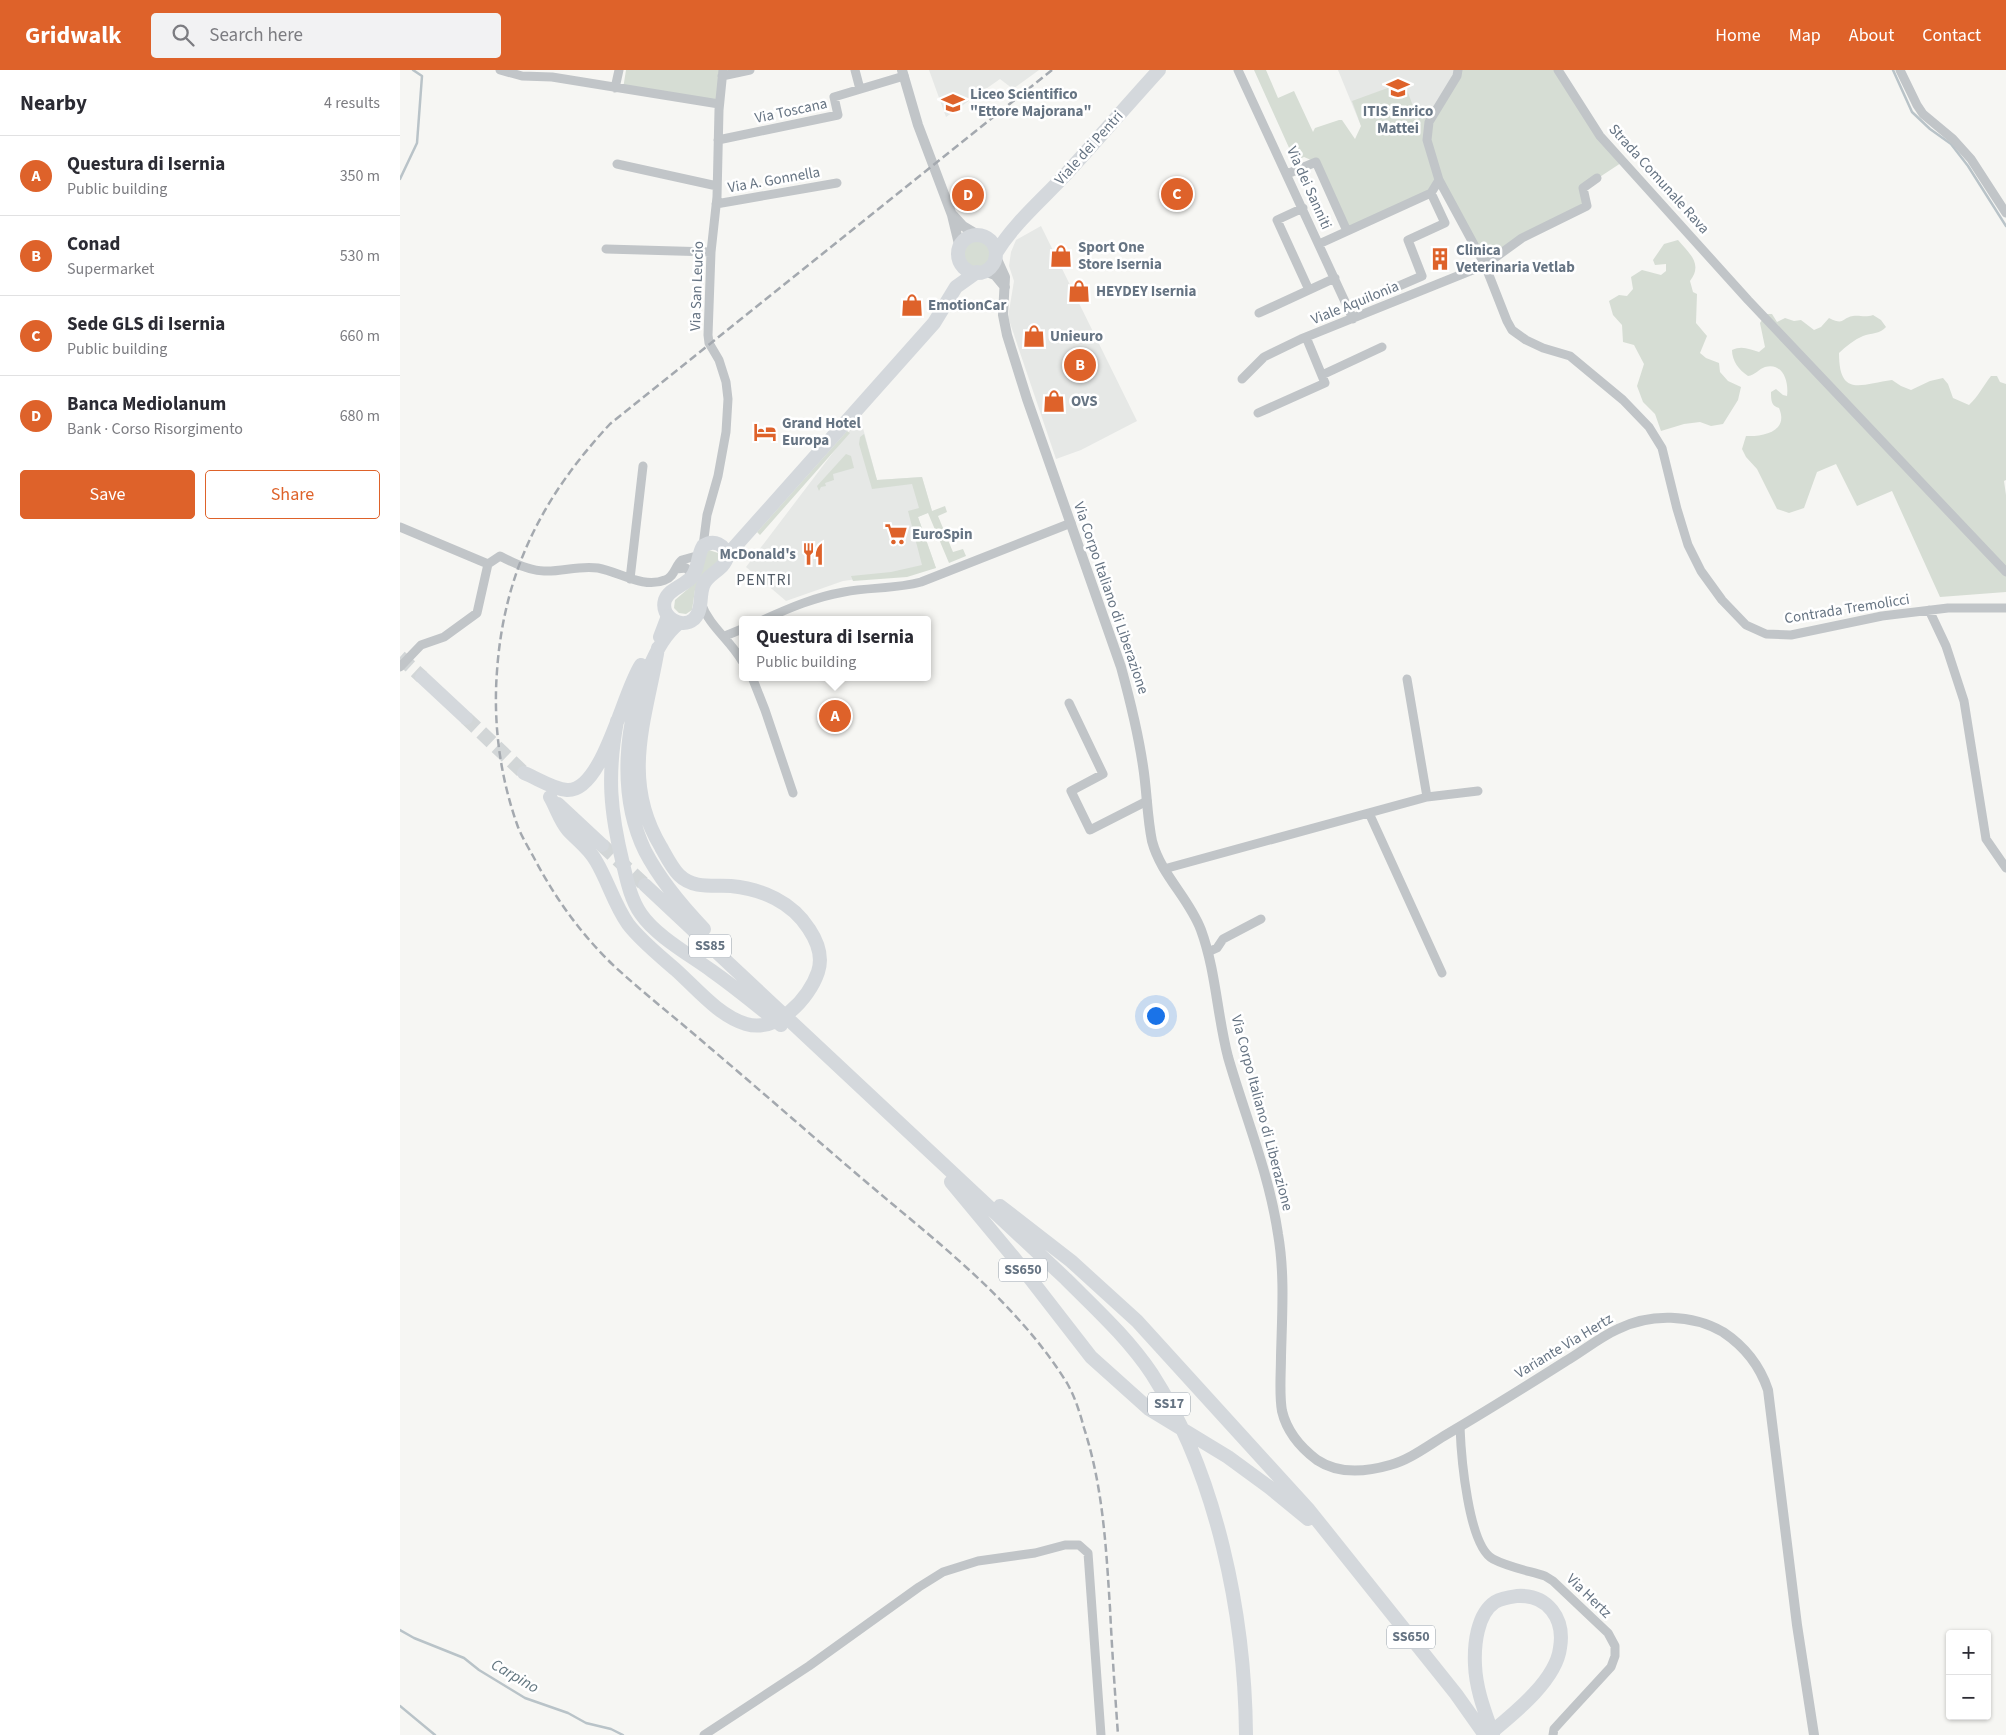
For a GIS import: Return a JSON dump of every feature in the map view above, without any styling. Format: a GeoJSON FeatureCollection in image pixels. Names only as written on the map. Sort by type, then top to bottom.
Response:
{"type":"FeatureCollection","features":[{"type":"Feature","properties":{"kind":"main road","name":"Viale dei Pentri"},"geometry":{"type":"LineString","coordinates":[[996,255],[1003,241],[1017,225],[1070,169],[1158,70]]}},
{"type":"Feature","properties":{"kind":"main road","name":"Viale dei Pentri"},"geometry":{"type":"LineString","coordinates":[[980,235],[1002,233],[1017,225]]}},
{"type":"Feature","properties":{"kind":"main road"},"geometry":{"type":"LineString","coordinates":[[680,620],[665,610],[665,601],[670,593],[683,585],[693,575],[713,549],[739,541],[934,323],[956,287],[959,251],[966,239],[980,235],[992,242],[996,255],[991,267],[956,287]]}},
{"type":"Feature","properties":{"kind":"main road"},"geometry":{"type":"LineString","coordinates":[[959,251],[960,261],[964,267],[981,272]]}},
{"type":"Feature","properties":{"kind":"main road"},"geometry":{"type":"LineString","coordinates":[[602,845],[524,773],[558,788],[568,790],[586,783],[593,774],[617,722],[638,669],[662,636],[680,620],[696,617],[701,603],[703,586],[710,575],[722,567],[713,549]]}},
{"type":"Feature","properties":{"kind":"main road"},"geometry":{"type":"LineString","coordinates":[[680,620],[658,648],[639,691],[630,730],[629,780],[636,824],[645,850],[680,904],[755,977],[775,1007]]}},
{"type":"Feature","properties":{"kind":"main road"},"geometry":{"type":"LineString","coordinates":[[550,797],[566,828],[589,850],[596,861],[618,910],[630,926],[717,1007],[744,1023],[762,1024],[786,1014],[806,996],[818,971],[819,952],[813,935],[804,920],[788,905],[758,892],[732,886],[693,884],[679,875],[655,838],[647,819],[639,782],[639,756],[641,728],[658,648]]}},
{"type":"Feature","properties":{"kind":"main road"},"geometry":{"type":"LineString","coordinates":[[422,677],[466,718]]}},
{"type":"Feature","properties":{"kind":"main road"},"geometry":{"type":"LineString","coordinates":[[617,722],[611,754],[611,808],[627,880],[640,914],[666,938],[718,975],[786,1029],[822,1052]]}},
{"type":"Feature","properties":{"kind":"main road","name":"SS85"},"geometry":{"type":"LineString","coordinates":[[645,885],[800,1031]]}},
{"type":"Feature","properties":{"kind":"main road","name":"SS17"},"geometry":{"type":"LineString","coordinates":[[800,1031],[1066,1279],[1116,1329],[1151,1373],[1167,1399],[1194,1454],[1221,1543],[1238,1628],[1246,1703],[1246,1735]]}},
{"type":"Feature","properties":{"kind":"main road","name":"SS650"},"geometry":{"type":"LineString","coordinates":[[904,1127],[912,1145],[954,1184],[1091,1357],[1149,1409],[1228,1457],[1270,1486],[1335,1541]]}},
{"type":"Feature","properties":{"kind":"main road","name":"SS650"},"geometry":{"type":"LineString","coordinates":[[934,1156],[1071,1261],[1106,1290],[1137,1321],[1309,1510],[1487,1735]]}},
{"type":"Feature","properties":{"kind":"main road"},"geometry":{"type":"LineString","coordinates":[[1487,1735],[1504,1721],[1534,1693],[1552,1670],[1560,1649],[1560,1629],[1554,1613],[1548,1603],[1529,1595],[1507,1597],[1494,1602],[1482,1619],[1476,1641],[1474,1664],[1478,1690],[1493,1735]]}},
{"type":"Feature","properties":{"kind":"street"},"geometry":{"type":"LineString","coordinates":[[500,70],[522,76],[552,77],[719,104]]}},
{"type":"Feature","properties":{"kind":"street"},"geometry":{"type":"LineString","coordinates":[[615,88],[619,70]]}},
{"type":"Feature","properties":{"kind":"street"},"geometry":{"type":"LineString","coordinates":[[723,73],[750,70]]}},
{"type":"Feature","properties":{"kind":"street"},"geometry":{"type":"LineString","coordinates":[[856,70],[860,89]]}},
{"type":"Feature","properties":{"kind":"street","name":"Via dei Sanniti"},"geometry":{"type":"LineString","coordinates":[[1238,70],[1353,319]]}},
{"type":"Feature","properties":{"kind":"street","name":"Contrada Tremolicci"},"geometry":{"type":"LineString","coordinates":[[1458,70],[1457,76],[1428,122],[1427,140],[1439,180],[1485,265],[1512,330],[1526,340],[1543,348],[1570,356],[1623,400],[1649,427],[1662,448],[1688,545],[1701,571],[1722,600],[1746,625],[1766,634],[1791,635],[1882,616],[1929,610],[1948,608],[2006,608]]}},
{"type":"Feature","properties":{"kind":"street","name":"Strada Comunale Rava"},"geometry":{"type":"LineString","coordinates":[[1558,70],[1600,136],[1748,300],[2006,572]]}},
{"type":"Feature","properties":{"kind":"street"},"geometry":{"type":"LineString","coordinates":[[1900,70],[1920,110],[1953,139],[1971,159],[2006,213]]}},
{"type":"Feature","properties":{"kind":"street","name":"Via San Leucio"},"geometry":{"type":"LineString","coordinates":[[713,549],[705,526],[706,516],[718,476],[726,432],[728,399],[719,360],[709,344],[708,335],[711,252],[717,186],[719,104],[723,73]]}},
{"type":"Feature","properties":{"kind":"street"},"geometry":{"type":"LineString","coordinates":[[903,73],[918,125],[952,214],[959,251]]}},
{"type":"Feature","properties":{"kind":"street","name":"Via Toscana"},"geometry":{"type":"LineString","coordinates":[[718,140],[838,115],[834,97],[903,73]]}},
{"type":"Feature","properties":{"kind":"street"},"geometry":{"type":"LineString","coordinates":[[1287,174],[1316,162],[1347,231]]}},
{"type":"Feature","properties":{"kind":"street"},"geometry":{"type":"LineString","coordinates":[[616,164],[717,186]]}},
{"type":"Feature","properties":{"kind":"street","name":"Viale Aquilonia"},"geometry":{"type":"LineString","coordinates":[[1242,379],[1264,357],[1306,337],[1485,265],[1522,238],[1588,206],[1583,188],[1597,178]]}},
{"type":"Feature","properties":{"kind":"street"},"geometry":{"type":"LineString","coordinates":[[1319,244],[1430,193],[1439,180]]}},
{"type":"Feature","properties":{"kind":"street","name":"Via A. Gonnella"},"geometry":{"type":"LineString","coordinates":[[716,204],[837,183]]}},
{"type":"Feature","properties":{"kind":"street"},"geometry":{"type":"LineString","coordinates":[[1348,308],[1422,276],[1408,240],[1445,223],[1430,193]]}},
{"type":"Feature","properties":{"kind":"street"},"geometry":{"type":"LineString","coordinates":[[1303,208],[1277,220],[1309,290]]}},
{"type":"Feature","properties":{"kind":"street"},"geometry":{"type":"LineString","coordinates":[[952,214],[963,226],[980,235]]}},
{"type":"Feature","properties":{"kind":"street"},"geometry":{"type":"LineString","coordinates":[[606,249],[711,252]]}},
{"type":"Feature","properties":{"kind":"street","name":"Via Corpo Italiano di Liberazione"},"geometry":{"type":"LineString","coordinates":[[996,255],[1005,277],[1006,288],[1003,315],[1007,335],[1027,399],[1126,685],[1133,712],[1152,840],[1164,869],[1191,908],[1200,927],[1208,952],[1227,1052],[1259,1156],[1278,1233]]}},
{"type":"Feature","properties":{"kind":"street"},"geometry":{"type":"LineString","coordinates":[[981,272],[995,275],[1006,288]]}},
{"type":"Feature","properties":{"kind":"street"},"geometry":{"type":"LineString","coordinates":[[1259,313],[1335,278]]}},
{"type":"Feature","properties":{"kind":"street"},"geometry":{"type":"LineString","coordinates":[[1258,413],[1325,383],[1306,337]]}},
{"type":"Feature","properties":{"kind":"street"},"geometry":{"type":"LineString","coordinates":[[1322,375],[1382,347]]}},
{"type":"Feature","properties":{"kind":"street"},"geometry":{"type":"LineString","coordinates":[[630,579],[643,466]]}},
{"type":"Feature","properties":{"kind":"street"},"geometry":{"type":"LineString","coordinates":[[773,616],[822,597],[850,591],[897,587],[921,582],[1071,523]]}},
{"type":"Feature","properties":{"kind":"street"},"geometry":{"type":"LineString","coordinates":[[400,527],[488,564]]}},
{"type":"Feature","properties":{"kind":"street"},"geometry":{"type":"LineString","coordinates":[[400,667],[421,645],[444,637],[477,614],[488,564],[500,556],[534,570],[549,571],[580,567],[599,568],[645,582],[665,581],[670,578],[682,560],[713,549]]}},
{"type":"Feature","properties":{"kind":"street"},"geometry":{"type":"LineString","coordinates":[[676,569],[686,568],[693,575]]}},
{"type":"Feature","properties":{"kind":"street"},"geometry":{"type":"LineString","coordinates":[[701,603],[711,622],[725,636],[739,657]]}},
{"type":"Feature","properties":{"kind":"street"},"geometry":{"type":"LineString","coordinates":[[1929,610],[1946,646],[1964,701],[1986,839],[2006,868]]}},
{"type":"Feature","properties":{"kind":"street"},"geometry":{"type":"LineString","coordinates":[[680,620],[702,619],[711,622]]}},
{"type":"Feature","properties":{"kind":"street"},"geometry":{"type":"LineString","coordinates":[[725,636],[739,630]]}},
{"type":"Feature","properties":{"kind":"street"},"geometry":{"type":"LineString","coordinates":[[1407,679],[1427,797]]}},
{"type":"Feature","properties":{"kind":"street"},"geometry":{"type":"LineString","coordinates":[[754,681],[793,793]]}},
{"type":"Feature","properties":{"kind":"street"},"geometry":{"type":"LineString","coordinates":[[1069,703],[1103,774],[1071,791],[1090,830],[1147,801]]}},
{"type":"Feature","properties":{"kind":"street"},"geometry":{"type":"LineString","coordinates":[[1164,869],[1427,797],[1478,791]]}},
{"type":"Feature","properties":{"kind":"street"},"geometry":{"type":"LineString","coordinates":[[1369,813],[1442,974]]}},
{"type":"Feature","properties":{"kind":"street"},"geometry":{"type":"LineString","coordinates":[[1208,952],[1217,948],[1223,939],[1261,919]]}},
{"type":"Feature","properties":{"kind":"street","name":"Variante Via Hertz"},"geometry":{"type":"LineString","coordinates":[[1278,1233],[1282,1283],[1282,1410],[1294,1438],[1303,1448],[1324,1464],[1339,1470],[1368,1470],[1404,1460],[1618,1328],[1658,1318],[1698,1321],[1721,1331],[1743,1348],[1754,1360],[1764,1376],[1768,1390],[1797,1625],[1814,1735]]}},
{"type":"Feature","properties":{"kind":"street","name":"Via Hertz"},"geometry":{"type":"LineString","coordinates":[[1460,1427],[1468,1502],[1477,1536],[1484,1551],[1492,1559],[1545,1576],[1553,1581],[1608,1633],[1615,1646],[1615,1656],[1611,1667],[1554,1729],[1553,1735]]}},
{"type":"Feature","properties":{"kind":"street"},"geometry":{"type":"LineString","coordinates":[[704,1735],[809,1666],[919,1587],[943,1572],[978,1561],[1035,1553],[1065,1545],[1079,1545],[1088,1553],[1101,1735]]}},
{"type":"Feature","properties":{"kind":"shaded area"},"geometry":{"type":"Polygon","coordinates":[[[626,70],[721,70],[717,101],[623,89],[626,70]]]}},
{"type":"Feature","properties":{"kind":"shaded area","name":"Liceo Scientifico \"Ettore Majorana\""},"geometry":{"type":"Polygon","coordinates":[[[929,70],[1039,70],[1013,89],[1000,79],[946,117],[929,70]]]}},
{"type":"Feature","properties":{"kind":"shaded area"},"geometry":{"type":"Polygon","coordinates":[[[1254,70],[1266,70],[1278,98],[1294,91],[1313,132],[1315,128],[1342,120],[1355,139],[1361,126],[1352,101],[1404,82],[1413,106],[1436,110],[1458,70],[1558,70],[1569,89],[1624,161],[1583,188],[1587,206],[1522,238],[1485,265],[1439,180],[1431,193],[1347,231],[1316,162],[1304,157],[1295,161],[1254,70]]]}},
{"type":"Feature","properties":{"kind":"shaded area","name":"ITIS Enrico Mattei"},"geometry":{"type":"Polygon","coordinates":[[[1338,70],[1458,70],[1436,110],[1361,126],[1338,70]]]}},
{"type":"Feature","properties":{"kind":"shaded area"},"geometry":{"type":"Polygon","coordinates":[[[1041,226],[1137,421],[1081,450],[1056,459],[1008,317],[1014,281],[1009,266],[1011,252],[1016,240],[1041,226]]]}},
{"type":"Feature","properties":{"kind":"shaded area"},"geometry":{"type":"Polygon","coordinates":[[[974,240],[986,243],[991,253],[989,261],[979,268],[970,266],[964,257],[966,245],[974,240]]]}},
{"type":"Feature","properties":{"kind":"shaded area"},"geometry":{"type":"Polygon","coordinates":[[[1678,240],[1695,264],[1694,275],[1690,281],[1693,292],[1697,294],[1696,323],[1707,336],[1700,353],[1706,358],[1719,363],[1720,372],[1728,381],[1741,387],[1738,400],[1723,424],[1711,426],[1700,422],[1684,424],[1661,431],[1655,414],[1643,402],[1637,386],[1644,364],[1634,345],[1623,342],[1622,325],[1613,315],[1609,301],[1619,295],[1627,296],[1633,289],[1631,277],[1642,270],[1661,275],[1666,271],[1666,264],[1655,265],[1653,260],[1664,244],[1678,240]]]}},
{"type":"Feature","properties":{"kind":"shaded area"},"geometry":{"type":"Polygon","coordinates":[[[1766,314],[1772,314],[1777,322],[1785,318],[1794,321],[1801,320],[1814,330],[1821,327],[1829,318],[1840,321],[1853,316],[1873,315],[1881,320],[1886,327],[1884,329],[1850,343],[1839,353],[1843,377],[1854,385],[1892,380],[1911,390],[1930,381],[1943,378],[1948,384],[1953,398],[1969,405],[1991,376],[1997,376],[2000,382],[2006,384],[2006,480],[2004,481],[2006,495],[2006,592],[1940,597],[1892,491],[1857,506],[1836,464],[1817,472],[1804,508],[1789,513],[1777,509],[1757,469],[1746,457],[1742,449],[1746,436],[1767,434],[1778,427],[1781,422],[1781,416],[1779,408],[1774,406],[1772,402],[1771,392],[1776,389],[1787,396],[1786,379],[1780,370],[1771,366],[1748,376],[1737,365],[1733,358],[1732,350],[1742,348],[1759,352],[1765,347],[1760,323],[1766,314]]]}},
{"type":"Feature","properties":{"kind":"shaded area"},"geometry":{"type":"Polygon","coordinates":[[[860,417],[877,480],[922,477],[932,511],[918,517],[936,568],[843,581],[786,601],[746,567],[860,417]]]}},
{"type":"Feature","properties":{"kind":"shaded area"},"geometry":{"type":"Polygon","coordinates":[[[847,431],[850,433],[760,535],[757,532],[847,431]]]}},
{"type":"Feature","properties":{"kind":"shaded area"},"geometry":{"type":"Polygon","coordinates":[[[864,434],[877,480],[922,477],[932,511],[945,506],[947,512],[938,516],[953,552],[963,549],[966,556],[949,563],[928,513],[918,517],[936,568],[907,577],[853,581],[851,576],[891,572],[922,565],[908,511],[919,508],[912,484],[872,489],[859,444],[860,437],[864,434]]]}},
{"type":"Feature","properties":{"kind":"shaded area"},"geometry":{"type":"Polygon","coordinates":[[[846,454],[851,456],[854,468],[833,474],[834,480],[825,483],[826,486],[821,487],[819,491],[817,486],[846,454]]]}},
{"type":"Feature","properties":{"kind":"shaded area"},"geometry":{"type":"Polygon","coordinates":[[[709,550],[718,553],[718,561],[706,572],[695,590],[692,610],[686,614],[679,613],[674,608],[675,600],[696,582],[709,550]]]}},
{"type":"Feature","properties":{"kind":"waterway","name":"Carpino"},"geometry":{"type":"LineString","coordinates":[[400,179],[417,143],[422,76],[413,70]]}},
{"type":"Feature","properties":{"kind":"waterway"},"geometry":{"type":"LineString","coordinates":[[1893,70],[1912,112],[1930,129],[1951,144],[1968,166],[2006,226]]}},
{"type":"Feature","properties":{"kind":"waterway","name":"Carpino"},"geometry":{"type":"LineString","coordinates":[[400,1630],[414,1638],[464,1658],[479,1670],[525,1698],[568,1713],[586,1723],[611,1729],[623,1735]]}},
{"type":"Feature","properties":{"kind":"waterway"},"geometry":{"type":"LineString","coordinates":[[400,1706],[435,1735]]}},
{"type":"Feature","properties":{"kind":"tunnel"},"geometry":{"type":"LineString","coordinates":[[400,657],[422,677]]}},
{"type":"Feature","properties":{"kind":"tunnel"},"geometry":{"type":"LineString","coordinates":[[466,718],[524,773]]}},
{"type":"Feature","properties":{"kind":"tunnel"},"geometry":{"type":"LineString","coordinates":[[602,845],[645,885]]}},
{"type":"Feature","properties":{"kind":"railway"},"geometry":{"type":"LineString","coordinates":[[1052,70],[610,424],[586,451],[547,507],[531,537],[518,568],[508,600],[501,635],[497,671],[496,711],[502,770],[518,827],[568,913],[600,952],[980,1280],[1027,1329],[1067,1383],[1081,1417],[1096,1472],[1100,1495],[1107,1562],[1118,1735]]}},
{"type":"Feature","properties":{"kind":"place","name":"ITIS Enrico Mattei"},"geometry":{"type":"Point","coordinates":[1398,88]}},
{"type":"Feature","properties":{"kind":"place","name":"Liceo Scientifico \"Ettore Majorana\""},"geometry":{"type":"Point","coordinates":[953,103]}},
{"type":"Feature","properties":{"kind":"place","name":"Sede GLS di Isernia"},"geometry":{"type":"Point","coordinates":[1177,194]}},
{"type":"Feature","properties":{"kind":"place","name":"Banca Mediolanum"},"geometry":{"type":"Point","coordinates":[968,195]}},
{"type":"Feature","properties":{"kind":"place","name":"Sport One Store Isernia"},"geometry":{"type":"Point","coordinates":[1061,256]}},
{"type":"Feature","properties":{"kind":"place","name":"Clinica Veterinaria Vetlab"},"geometry":{"type":"Point","coordinates":[1440,259]}},
{"type":"Feature","properties":{"kind":"place","name":"HEYDEY Isernia"},"geometry":{"type":"Point","coordinates":[1079,291]}},
{"type":"Feature","properties":{"kind":"place","name":"EmotionCar"},"geometry":{"type":"Point","coordinates":[912,305]}},
{"type":"Feature","properties":{"kind":"place","name":"Unieuro"},"geometry":{"type":"Point","coordinates":[1034,336]}},
{"type":"Feature","properties":{"kind":"place","name":"Conad"},"geometry":{"type":"Point","coordinates":[1080,365]}},
{"type":"Feature","properties":{"kind":"place","name":"OVS"},"geometry":{"type":"Point","coordinates":[1054,401]}},
{"type":"Feature","properties":{"kind":"place","name":"Grand Hotel Europa"},"geometry":{"type":"Point","coordinates":[765,432]}},
{"type":"Feature","properties":{"kind":"place","name":"EuroSpin"},"geometry":{"type":"Point","coordinates":[896,534]}},
{"type":"Feature","properties":{"kind":"place","name":"McDonald's"},"geometry":{"type":"Point","coordinates":[813,554]}},
{"type":"Feature","properties":{"kind":"place","name":"Questura di Isernia"},"geometry":{"type":"Point","coordinates":[835,716]}},
{"type":"Feature","properties":{"kind":"district","name":"PENTRI"},"geometry":{"type":"Point","coordinates":[764,580]}}]}
